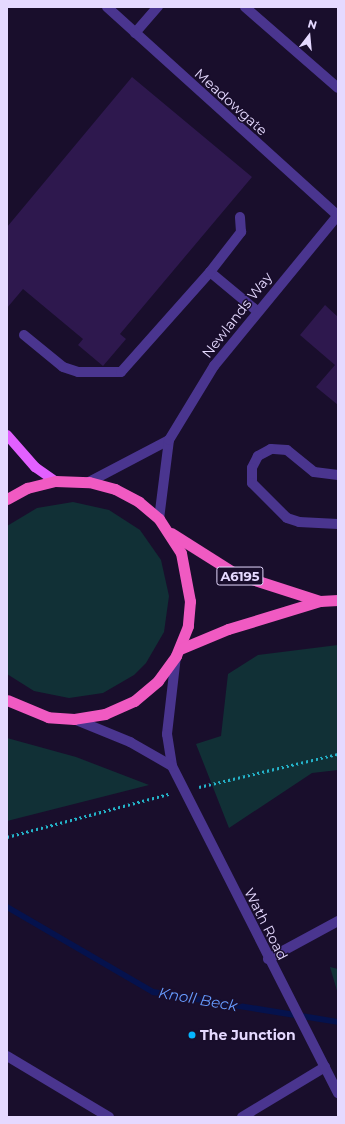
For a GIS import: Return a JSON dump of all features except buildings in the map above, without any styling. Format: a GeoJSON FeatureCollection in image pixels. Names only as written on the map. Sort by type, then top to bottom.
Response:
{"type":"FeatureCollection","features":[{"type":"Feature","properties":{"kind":"highway","name":"A6195"},"geometry":{"type":"LineString","coordinates":[[7,499],[27,488],[55,482],[89,482],[121,492],[159,519],[169,531],[186,571],[190,602],[178,653]]}},
{"type":"Feature","properties":{"kind":"highway","name":"A6195"},"geometry":{"type":"LineString","coordinates":[[169,531],[236,574],[320,601]]}},
{"type":"Feature","properties":{"kind":"highway","name":"A6195"},"geometry":{"type":"LineString","coordinates":[[7,708],[23,709],[74,719],[105,714],[134,701],[158,681],[178,653],[202,637],[320,601],[338,600]]}},
{"type":"Feature","properties":{"kind":"highway","name":"A6195"},"geometry":{"type":"LineString","coordinates":[[7,700],[23,709]]}},
{"type":"Feature","properties":{"kind":"main road"},"geometry":{"type":"LineString","coordinates":[[7,435],[35,467],[55,482]]}},
{"type":"Feature","properties":{"kind":"street","name":"Meadowgate"},"geometry":{"type":"LineString","coordinates":[[107,7],[338,216]]}},
{"type":"Feature","properties":{"kind":"street"},"geometry":{"type":"LineString","coordinates":[[135,33],[158,7]]}},
{"type":"Feature","properties":{"kind":"street"},"geometry":{"type":"LineString","coordinates":[[245,7],[338,88]]}},
{"type":"Feature","properties":{"kind":"street","name":"Newlands Way"},"geometry":{"type":"LineString","coordinates":[[169,440],[214,366],[256,311],[338,216]]}},
{"type":"Feature","properties":{"kind":"street"},"geometry":{"type":"LineString","coordinates":[[24,335],[63,367],[78,372],[120,372],[210,272],[241,232],[240,217]]}},
{"type":"Feature","properties":{"kind":"street"},"geometry":{"type":"LineString","coordinates":[[210,272],[256,311]]}},
{"type":"Feature","properties":{"kind":"street"},"geometry":{"type":"LineString","coordinates":[[89,482],[169,440]]}},
{"type":"Feature","properties":{"kind":"street"},"geometry":{"type":"LineString","coordinates":[[159,519],[169,440]]}},
{"type":"Feature","properties":{"kind":"street"},"geometry":{"type":"LineString","coordinates":[[338,475],[314,472],[299,457],[279,449],[271,448],[258,456],[252,468],[252,483],[287,518],[298,522],[338,524]]}},
{"type":"Feature","properties":{"kind":"street","name":"Wath Road"},"geometry":{"type":"LineString","coordinates":[[178,653],[167,734],[172,766],[268,959],[338,1093]]}},
{"type":"Feature","properties":{"kind":"street"},"geometry":{"type":"LineString","coordinates":[[74,719],[130,742],[172,766]]}},
{"type":"Feature","properties":{"kind":"street"},"geometry":{"type":"LineString","coordinates":[[268,959],[338,921]]}},
{"type":"Feature","properties":{"kind":"street"},"geometry":{"type":"LineString","coordinates":[[7,1056],[110,1117]]}},
{"type":"Feature","properties":{"kind":"street"},"geometry":{"type":"LineString","coordinates":[[242,1117],[325,1067]]}},
{"type":"Feature","properties":{"kind":"green space"},"geometry":{"type":"Polygon","coordinates":[[[73,502],[109,510],[140,530],[161,560],[169,596],[164,632],[146,663],[134,675],[103,693],[69,698],[34,691],[7,674],[7,526],[37,508],[73,502]]]}},
{"type":"Feature","properties":{"kind":"green space"},"geometry":{"type":"Polygon","coordinates":[[[338,645],[338,770],[312,773],[229,828],[196,744],[221,736],[228,674],[258,655],[338,645]]]}},
{"type":"Feature","properties":{"kind":"green space"},"geometry":{"type":"Polygon","coordinates":[[[7,738],[76,757],[149,785],[7,821],[7,738]]]}},
{"type":"Feature","properties":{"kind":"green space"},"geometry":{"type":"Polygon","coordinates":[[[330,967],[338,969],[338,994],[330,967]]]}},
{"type":"Feature","properties":{"kind":"waterway","name":"Knoll Beck"},"geometry":{"type":"LineString","coordinates":[[7,907],[153,992],[338,1022]]}},
{"type":"Feature","properties":{"kind":"place","name":"The Junction"},"geometry":{"type":"Point","coordinates":[192,1035]}}]}
